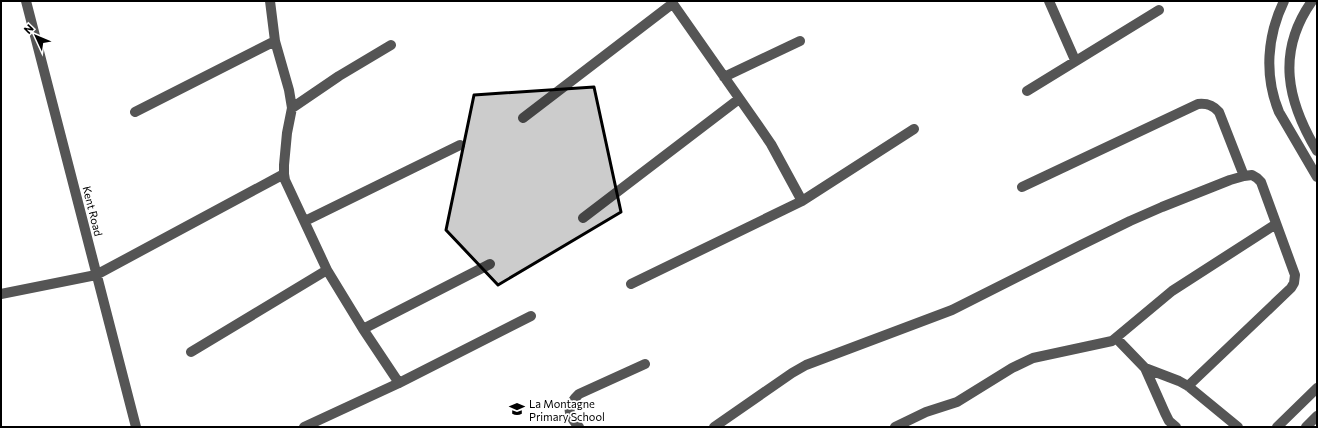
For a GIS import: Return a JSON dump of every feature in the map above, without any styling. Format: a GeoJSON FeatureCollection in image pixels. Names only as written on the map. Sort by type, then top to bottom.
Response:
{"type":"FeatureCollection","features":[{"type":"Feature","properties":{"kind":"street","name":"Kent Road"},"geometry":{"type":"LineString","coordinates":[[26,1],[136,427]]}},
{"type":"Feature","properties":{"kind":"street"},"geometry":{"type":"LineString","coordinates":[[270,1],[276,41],[289,90],[292,108],[287,133],[284,174],[327,270],[364,329],[400,382]]}},
{"type":"Feature","properties":{"kind":"street"},"geometry":{"type":"LineString","coordinates":[[1049,1],[1076,60]]}},
{"type":"Feature","properties":{"kind":"street"},"geometry":{"type":"LineString","coordinates":[[1284,1],[1279,12],[1270,46],[1270,81],[1279,112],[1317,177]]}},
{"type":"Feature","properties":{"kind":"street"},"geometry":{"type":"LineString","coordinates":[[1312,1],[1302,14],[1296,30],[1289,58],[1292,97],[1298,114],[1317,151]]}},
{"type":"Feature","properties":{"kind":"street"},"geometry":{"type":"LineString","coordinates":[[523,118],[672,2],[771,144],[802,200]]}},
{"type":"Feature","properties":{"kind":"street"},"geometry":{"type":"LineString","coordinates":[[1027,91],[1159,10]]}},
{"type":"Feature","properties":{"kind":"street"},"geometry":{"type":"LineString","coordinates":[[135,112],[276,41]]}},
{"type":"Feature","properties":{"kind":"street"},"geometry":{"type":"LineString","coordinates":[[724,77],[800,41]]}},
{"type":"Feature","properties":{"kind":"street"},"geometry":{"type":"LineString","coordinates":[[292,108],[339,76],[391,45]]}},
{"type":"Feature","properties":{"kind":"street"},"geometry":{"type":"LineString","coordinates":[[583,218],[739,99]]}},
{"type":"Feature","properties":{"kind":"street"},"geometry":{"type":"LineString","coordinates":[[1022,187],[1203,103],[1209,104],[1220,112],[1244,176]]}},
{"type":"Feature","properties":{"kind":"street"},"geometry":{"type":"LineString","coordinates":[[632,284],[802,200],[914,129]]}},
{"type":"Feature","properties":{"kind":"street"},"geometry":{"type":"LineString","coordinates":[[305,221],[460,145]]}},
{"type":"Feature","properties":{"kind":"street"},"geometry":{"type":"LineString","coordinates":[[1,294],[96,275],[284,174]]}},
{"type":"Feature","properties":{"kind":"street"},"geometry":{"type":"LineString","coordinates":[[714,427],[806,365],[952,310],[1130,221],[1230,180],[1252,175],[1261,182],[1295,275],[1294,283],[1291,288],[1188,386]]}},
{"type":"Feature","properties":{"kind":"street"},"geometry":{"type":"LineString","coordinates":[[898,426],[932,410],[957,402],[1012,368],[1032,358],[1041,355],[1108,343],[1117,339],[1157,302],[1172,291],[1276,224]]}},
{"type":"Feature","properties":{"kind":"street"},"geometry":{"type":"LineString","coordinates":[[364,329],[490,264]]}},
{"type":"Feature","properties":{"kind":"street"},"geometry":{"type":"LineString","coordinates":[[191,352],[327,270]]}},
{"type":"Feature","properties":{"kind":"street"},"geometry":{"type":"LineString","coordinates":[[304,427],[400,382],[531,316]]}},
{"type":"Feature","properties":{"kind":"street"},"geometry":{"type":"LineString","coordinates":[[1117,339],[1146,368],[1162,408],[1169,421],[1176,427]]}},
{"type":"Feature","properties":{"kind":"street"},"geometry":{"type":"LineString","coordinates":[[579,427],[572,421],[570,415],[569,409],[573,399],[579,394],[645,364]]}},
{"type":"Feature","properties":{"kind":"street"},"geometry":{"type":"LineString","coordinates":[[1146,368],[1188,386],[1225,423],[1238,427]]}},
{"type":"Feature","properties":{"kind":"street"},"geometry":{"type":"LineString","coordinates":[[1277,427],[1317,388]]}},
{"type":"Feature","properties":{"kind":"street"},"geometry":{"type":"LineString","coordinates":[[1306,427],[1317,416]]}},
{"type":"Feature","properties":{"kind":"highlighted area"},"geometry":{"type":"Polygon","coordinates":[[[594,87],[621,212],[498,285],[446,230],[474,95],[594,87]]]}},
{"type":"Feature","properties":{"kind":"place","name":"La Montagne Primary School"},"geometry":{"type":"Point","coordinates":[517,409]}}]}
